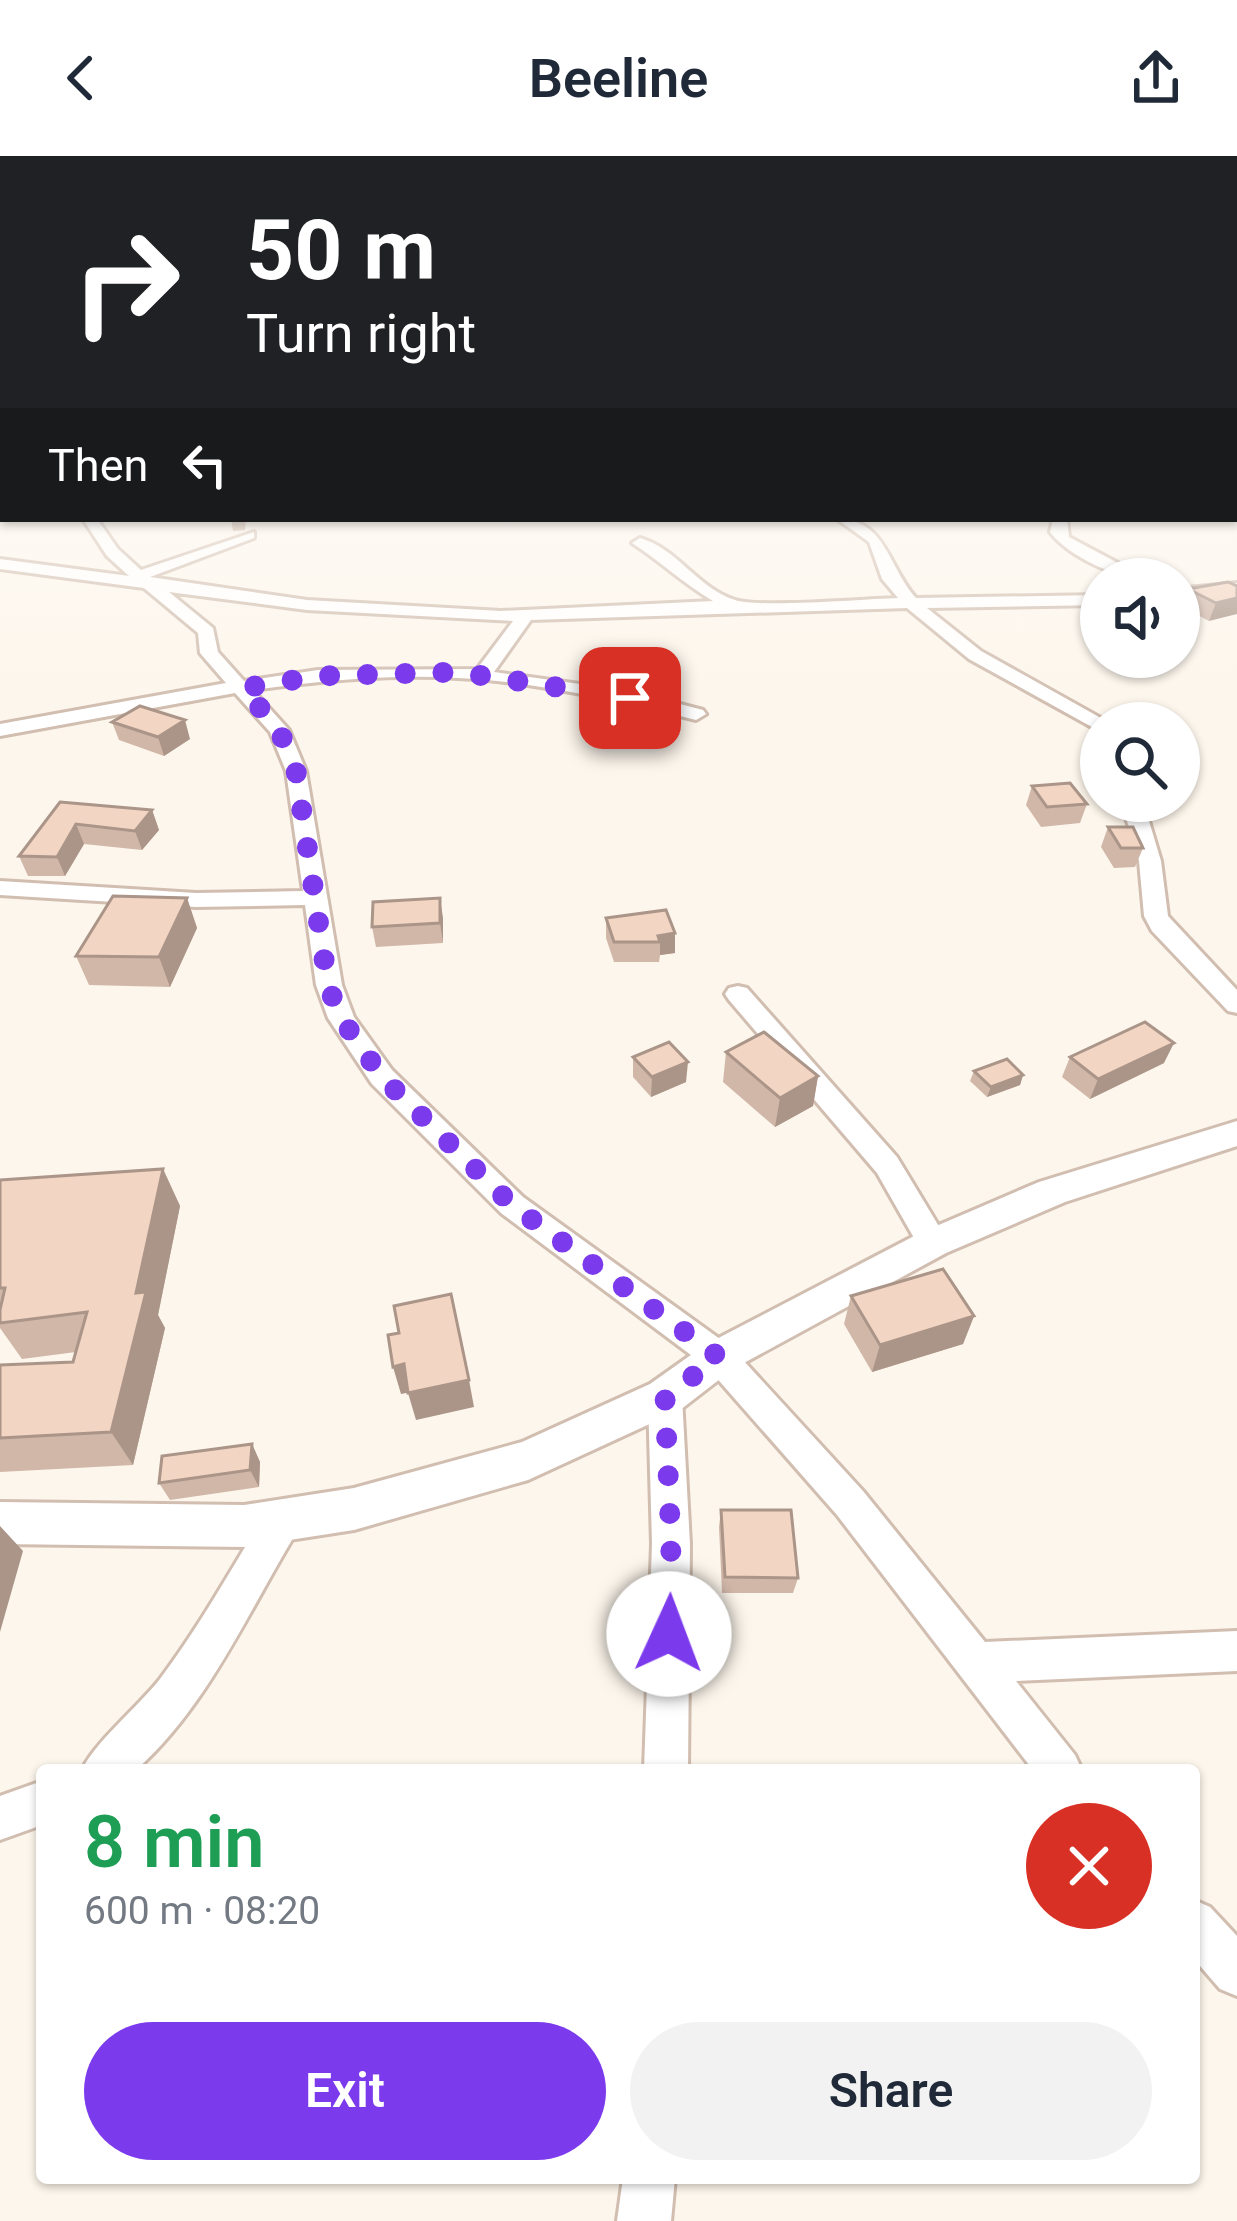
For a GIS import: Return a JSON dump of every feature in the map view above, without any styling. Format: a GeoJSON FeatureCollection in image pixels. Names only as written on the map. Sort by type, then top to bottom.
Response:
{"type":"FeatureCollection","features":[{"type":"Feature","properties":{"kind":"street"},"geometry":{"type":"LineString","coordinates":[[91,522],[97,536],[207,632],[209,653],[279,730],[296,771],[328,986],[341,1018],[382,1077],[512,1205],[719,1357],[850,1503],[1055,1764]]}},
{"type":"Feature","properties":{"kind":"street"},"geometry":{"type":"LineString","coordinates":[[849,522],[876,540],[890,579],[912,604],[976,655],[1080,714]]}},
{"type":"Feature","properties":{"kind":"street"},"geometry":{"type":"LineString","coordinates":[[1060,522],[1058,532],[1064,540],[1099,558]]}},
{"type":"Feature","properties":{"kind":"street"},"geometry":{"type":"LineString","coordinates":[[145,581],[249,535]]}},
{"type":"Feature","properties":{"kind":"street"},"geometry":{"type":"LineString","coordinates":[[640,543],[660,550],[687,578],[733,606]]}},
{"type":"Feature","properties":{"kind":"street"},"geometry":{"type":"LineString","coordinates":[[0,564],[59,568],[307,605],[524,617],[733,606],[1080,600]]}},
{"type":"Feature","properties":{"kind":"street"},"geometry":{"type":"LineString","coordinates":[[1200,592],[1237,588]]}},
{"type":"Feature","properties":{"kind":"street"},"geometry":{"type":"LineString","coordinates":[[484,673],[524,617]]}},
{"type":"Feature","properties":{"kind":"street"},"geometry":{"type":"LineString","coordinates":[[0,730],[332,676],[484,673],[696,713]]}},
{"type":"Feature","properties":{"kind":"street"},"geometry":{"type":"LineString","coordinates":[[1138,822],[1163,931],[1237,1006]]}},
{"type":"Feature","properties":{"kind":"street"},"geometry":{"type":"LineString","coordinates":[[0,888],[196,900],[317,898]]}},
{"type":"Feature","properties":{"kind":"street"},"geometry":{"type":"LineString","coordinates":[[738,994],[887,1165],[933,1244]]}},
{"type":"Feature","properties":{"kind":"street"},"geometry":{"type":"LineString","coordinates":[[0,1523],[244,1526],[354,1509],[528,1460],[665,1397],[719,1357],[933,1244],[1052,1192],[1237,1133]]}},
{"type":"Feature","properties":{"kind":"street"},"geometry":{"type":"LineString","coordinates":[[665,1397],[671,1544],[666,1764]]}},
{"type":"Feature","properties":{"kind":"street"},"geometry":{"type":"LineString","coordinates":[[112,1764],[158,1716],[283,1520]]}},
{"type":"Feature","properties":{"kind":"street"},"geometry":{"type":"LineString","coordinates":[[975,1663],[1237,1652]]}},
{"type":"Feature","properties":{"kind":"street"},"geometry":{"type":"LineString","coordinates":[[0,1818],[36,1805]]}},
{"type":"Feature","properties":{"kind":"street"},"geometry":{"type":"LineString","coordinates":[[1200,1930],[1237,1972]]}},
{"type":"Feature","properties":{"kind":"street"},"geometry":{"type":"LineString","coordinates":[[644,2221],[648,2184]]}},
{"type":"Feature","properties":{"kind":"building"},"geometry":{"type":"Polygon","coordinates":[[[1228,582],[1237,586],[1237,598],[1216,603],[1200,595],[1200,587],[1228,582]]]}},
{"type":"Feature","properties":{"kind":"building"},"geometry":{"type":"Polygon","coordinates":[[[140,706],[185,720],[158,737],[112,722],[140,706]]]}},
{"type":"Feature","properties":{"kind":"building"},"geometry":{"type":"Polygon","coordinates":[[[1070,783],[1080,795],[1080,805],[1047,807],[1032,786],[1070,783]]]}},
{"type":"Feature","properties":{"kind":"building"},"geometry":{"type":"Polygon","coordinates":[[[60,802],[152,810],[135,831],[76,824],[57,857],[19,856],[60,802]]]}},
{"type":"Feature","properties":{"kind":"building"},"geometry":{"type":"Polygon","coordinates":[[[1108,827],[1133,827],[1143,848],[1121,848],[1108,827]]]}},
{"type":"Feature","properties":{"kind":"building"},"geometry":{"type":"Polygon","coordinates":[[[113,896],[187,898],[159,957],[76,956],[113,896]]]}},
{"type":"Feature","properties":{"kind":"building"},"geometry":{"type":"Polygon","coordinates":[[[440,898],[440,923],[372,927],[373,902],[440,898]]]}},
{"type":"Feature","properties":{"kind":"building"},"geometry":{"type":"Polygon","coordinates":[[[666,910],[675,933],[658,936],[660,942],[614,942],[606,918],[666,910]]]}},
{"type":"Feature","properties":{"kind":"building"},"geometry":{"type":"Polygon","coordinates":[[[1145,1022],[1174,1043],[1098,1079],[1070,1057],[1145,1022]]]}},
{"type":"Feature","properties":{"kind":"building"},"geometry":{"type":"Polygon","coordinates":[[[764,1032],[818,1076],[780,1098],[726,1052],[764,1032]]]}},
{"type":"Feature","properties":{"kind":"building"},"geometry":{"type":"Polygon","coordinates":[[[669,1042],[688,1062],[652,1077],[633,1057],[669,1042]]]}},
{"type":"Feature","properties":{"kind":"building"},"geometry":{"type":"Polygon","coordinates":[[[1007,1059],[1023,1075],[991,1087],[974,1071],[1007,1059]]]}},
{"type":"Feature","properties":{"kind":"building"},"geometry":{"type":"Polygon","coordinates":[[[163,1169],[136,1293],[146,1292],[111,1432],[0,1438],[0,1365],[73,1362],[87,1312],[0,1323],[5,1288],[0,1288],[0,1180],[163,1169]]]}},
{"type":"Feature","properties":{"kind":"building"},"geometry":{"type":"Polygon","coordinates":[[[943,1269],[974,1316],[880,1345],[851,1296],[943,1269]]]}},
{"type":"Feature","properties":{"kind":"building"},"geometry":{"type":"Polygon","coordinates":[[[451,1294],[469,1380],[408,1393],[404,1364],[393,1367],[388,1335],[399,1333],[394,1306],[451,1294]]]}},
{"type":"Feature","properties":{"kind":"building"},"geometry":{"type":"Polygon","coordinates":[[[252,1444],[250,1470],[159,1483],[162,1456],[252,1444]]]}},
{"type":"Feature","properties":{"kind":"building"},"geometry":{"type":"Polygon","coordinates":[[[721,1510],[791,1510],[798,1578],[725,1577],[721,1510]]]}},
{"type":"Feature","properties":{"kind":"route"},"geometry":{"type":"LineString","coordinates":[[630,698],[458,672],[318,676],[243,688],[279,730],[296,771],[328,986],[341,1018],[382,1077],[512,1205],[719,1357],[665,1397],[669,1634]]}}]}
